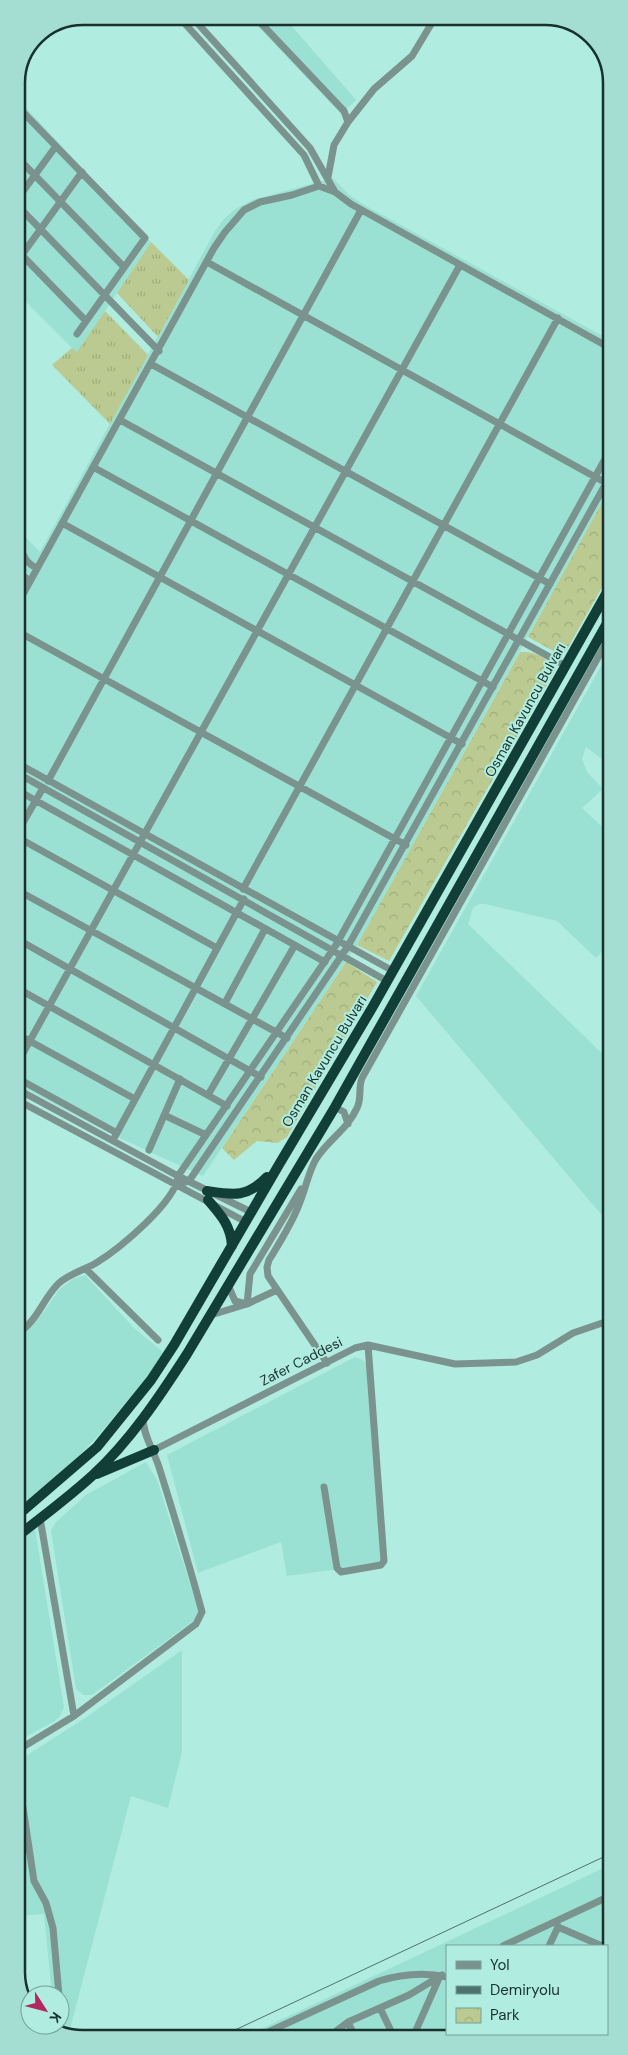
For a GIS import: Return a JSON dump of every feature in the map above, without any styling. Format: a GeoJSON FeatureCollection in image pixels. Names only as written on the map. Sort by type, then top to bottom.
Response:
{"type":"FeatureCollection","features":[{"type":"Feature","properties":{"kind":"highway","name":"Osman Kavuncu Bulvarı"},"geometry":{"type":"LineString","coordinates":[[25,1509],[97,1447],[151,1380],[185,1327],[276,1168],[388,981],[603,600]]}},
{"type":"Feature","properties":{"kind":"highway","name":"Osman Kavuncu Bulvarı"},"geometry":{"type":"LineString","coordinates":[[25,1530],[93,1475],[124,1440],[171,1378],[211,1315],[493,835],[603,631]]}},
{"type":"Feature","properties":{"kind":"highway"},"geometry":{"type":"LineString","coordinates":[[207,1195],[246,1193],[258,1187],[276,1168]]}},
{"type":"Feature","properties":{"kind":"highway"},"geometry":{"type":"LineString","coordinates":[[207,1195],[230,1229],[232,1246]]}},
{"type":"Feature","properties":{"kind":"highway"},"geometry":{"type":"LineString","coordinates":[[253,1209],[256,1218],[263,1224]]}},
{"type":"Feature","properties":{"kind":"highway"},"geometry":{"type":"LineString","coordinates":[[253,1209],[259,1216],[265,1217],[263,1224]]}},
{"type":"Feature","properties":{"kind":"highway"},"geometry":{"type":"LineString","coordinates":[[246,1222],[263,1224]]}},
{"type":"Feature","properties":{"kind":"highway"},"geometry":{"type":"LineString","coordinates":[[93,1475],[154,1450]]}},
{"type":"Feature","properties":{"kind":"street"},"geometry":{"type":"LineString","coordinates":[[186,25],[304,155],[319,186]]}},
{"type":"Feature","properties":{"kind":"street"},"geometry":{"type":"LineString","coordinates":[[198,25],[310,148],[335,192]]}},
{"type":"Feature","properties":{"kind":"street"},"geometry":{"type":"LineString","coordinates":[[263,25],[340,105],[348,122]]}},
{"type":"Feature","properties":{"kind":"street"},"geometry":{"type":"LineString","coordinates":[[328,178],[334,145],[348,122],[374,89],[412,56],[431,25]]}},
{"type":"Feature","properties":{"kind":"street"},"geometry":{"type":"LineString","coordinates":[[25,114],[146,238],[77,334]]}},
{"type":"Feature","properties":{"kind":"street"},"geometry":{"type":"LineString","coordinates":[[25,189],[56,146]]}},
{"type":"Feature","properties":{"kind":"street"},"geometry":{"type":"LineString","coordinates":[[25,165],[124,267]]}},
{"type":"Feature","properties":{"kind":"street"},"geometry":{"type":"LineString","coordinates":[[25,251],[82,172]]}},
{"type":"Feature","properties":{"kind":"street"},"geometry":{"type":"LineString","coordinates":[[25,587],[225,232],[248,208],[260,202],[292,195],[319,186],[335,192],[361,210],[603,344]]}},
{"type":"Feature","properties":{"kind":"street"},"geometry":{"type":"LineString","coordinates":[[48,781],[361,210]]}},
{"type":"Feature","properties":{"kind":"street"},"geometry":{"type":"LineString","coordinates":[[25,212],[158,351]]}},
{"type":"Feature","properties":{"kind":"street"},"geometry":{"type":"LineString","coordinates":[[25,258],[86,321]]}},
{"type":"Feature","properties":{"kind":"street"},"geometry":{"type":"LineString","coordinates":[[207,262],[603,481]]}},
{"type":"Feature","properties":{"kind":"street"},"geometry":{"type":"LineString","coordinates":[[25,1050],[460,265]]}},
{"type":"Feature","properties":{"kind":"street"},"geometry":{"type":"LineString","coordinates":[[243,888],[558,318]]}},
{"type":"Feature","properties":{"kind":"street"},"geometry":{"type":"LineString","coordinates":[[151,364],[550,584]]}},
{"type":"Feature","properties":{"kind":"street"},"geometry":{"type":"LineString","coordinates":[[120,420],[566,666]]}},
{"type":"Feature","properties":{"kind":"street"},"geometry":{"type":"LineString","coordinates":[[178,1185],[178,1176],[339,940],[603,463]]}},
{"type":"Feature","properties":{"kind":"street"},"geometry":{"type":"LineString","coordinates":[[93,467],[493,687]]}},
{"type":"Feature","properties":{"kind":"street"},"geometry":{"type":"LineString","coordinates":[[25,1329],[38,1314],[59,1283],[117,1248],[167,1200],[178,1185],[189,1181],[288,1038],[348,946],[406,845],[603,488]]}},
{"type":"Feature","properties":{"kind":"street"},"geometry":{"type":"LineString","coordinates":[[62,523],[462,744]]}},
{"type":"Feature","properties":{"kind":"street"},"geometry":{"type":"LineString","coordinates":[[25,559],[37,568]]}},
{"type":"Feature","properties":{"kind":"street"},"geometry":{"type":"LineString","coordinates":[[25,577],[30,581]]}},
{"type":"Feature","properties":{"kind":"street"},"geometry":{"type":"LineString","coordinates":[[25,635],[406,845]]}},
{"type":"Feature","properties":{"kind":"street"},"geometry":{"type":"LineString","coordinates":[[247,1304],[250,1274],[306,1180],[312,1166],[325,1147],[348,1124],[357,1109],[360,1098],[360,1080],[493,835],[603,648]]}},
{"type":"Feature","properties":{"kind":"street"},"geometry":{"type":"LineString","coordinates":[[25,768],[393,970]]}},
{"type":"Feature","properties":{"kind":"street"},"geometry":{"type":"LineString","coordinates":[[25,778],[388,981]]}},
{"type":"Feature","properties":{"kind":"street"},"geometry":{"type":"LineString","coordinates":[[25,820],[43,788]]}},
{"type":"Feature","properties":{"kind":"street"},"geometry":{"type":"LineString","coordinates":[[25,794],[325,962]]}},
{"type":"Feature","properties":{"kind":"street"},"geometry":{"type":"LineString","coordinates":[[25,840],[217,948]]}},
{"type":"Feature","properties":{"kind":"street"},"geometry":{"type":"LineString","coordinates":[[25,894],[288,1038]]}},
{"type":"Feature","properties":{"kind":"street"},"geometry":{"type":"LineString","coordinates":[[115,1137],[244,899]]}},
{"type":"Feature","properties":{"kind":"street"},"geometry":{"type":"LineString","coordinates":[[225,1003],[266,928]]}},
{"type":"Feature","properties":{"kind":"street"},"geometry":{"type":"LineString","coordinates":[[25,944],[261,1077]]}},
{"type":"Feature","properties":{"kind":"street"},"geometry":{"type":"LineString","coordinates":[[208,1095],[295,945]]}},
{"type":"Feature","properties":{"kind":"street"},"geometry":{"type":"LineString","coordinates":[[25,992],[227,1106]]}},
{"type":"Feature","properties":{"kind":"street"},"geometry":{"type":"LineString","coordinates":[[25,1038],[135,1099]]}},
{"type":"Feature","properties":{"kind":"street"},"geometry":{"type":"LineString","coordinates":[[149,1150],[180,1079]]}},
{"type":"Feature","properties":{"kind":"street"},"geometry":{"type":"LineString","coordinates":[[25,1083],[189,1181],[246,1222]]}},
{"type":"Feature","properties":{"kind":"street"},"geometry":{"type":"LineString","coordinates":[[25,1093],[115,1137]]}},
{"type":"Feature","properties":{"kind":"street"},"geometry":{"type":"LineString","coordinates":[[25,1104],[178,1185],[253,1209]]}},
{"type":"Feature","properties":{"kind":"street"},"geometry":{"type":"LineString","coordinates":[[334,1107],[344,1112],[357,1109]]}},
{"type":"Feature","properties":{"kind":"street"},"geometry":{"type":"LineString","coordinates":[[344,1112],[348,1124]]}},
{"type":"Feature","properties":{"kind":"street"},"geometry":{"type":"LineString","coordinates":[[164,1115],[206,1135]]}},
{"type":"Feature","properties":{"kind":"street"},"geometry":{"type":"LineString","coordinates":[[306,1180],[301,1202],[267,1264],[268,1276],[326,1363]]}},
{"type":"Feature","properties":{"kind":"street"},"geometry":{"type":"LineString","coordinates":[[86,1268],[158,1340]]}},
{"type":"Feature","properties":{"kind":"street"},"geometry":{"type":"LineString","coordinates":[[228,1285],[235,1301],[247,1304]]}},
{"type":"Feature","properties":{"kind":"street"},"geometry":{"type":"LineString","coordinates":[[211,1315],[247,1304],[277,1290]]}},
{"type":"Feature","properties":{"kind":"street"},"geometry":{"type":"LineString","coordinates":[[324,1487],[337,1568],[341,1572],[381,1565],[384,1561],[368,1345],[455,1364],[516,1362],[537,1355],[573,1333],[603,1323]]}},
{"type":"Feature","properties":{"kind":"street","name":"Zafer Caddesi"},"geometry":{"type":"LineString","coordinates":[[154,1450],[355,1348],[368,1345]]}},
{"type":"Feature","properties":{"kind":"street"},"geometry":{"type":"LineString","coordinates":[[25,1746],[74,1716],[196,1624],[202,1615],[154,1450],[143,1428],[142,1417]]}},
{"type":"Feature","properties":{"kind":"street"},"geometry":{"type":"LineString","coordinates":[[40,1518],[74,1716]]}},
{"type":"Feature","properties":{"kind":"street"},"geometry":{"type":"LineString","coordinates":[[25,1821],[34,1881],[46,1903],[53,1928],[58,1985]]}},
{"type":"Feature","properties":{"kind":"street"},"geometry":{"type":"LineString","coordinates":[[505,1945],[557,1924],[603,1900]]}},
{"type":"Feature","properties":{"kind":"street"},"geometry":{"type":"LineString","coordinates":[[549,1945],[557,1924]]}},
{"type":"Feature","properties":{"kind":"street"},"geometry":{"type":"LineString","coordinates":[[557,1924],[600,1945]]}},
{"type":"Feature","properties":{"kind":"street"},"geometry":{"type":"LineString","coordinates":[[272,2030],[379,1981],[407,1975],[444,1975]]}},
{"type":"Feature","properties":{"kind":"street"},"geometry":{"type":"LineString","coordinates":[[338,2030],[348,2022],[409,1995],[444,1975]]}},
{"type":"Feature","properties":{"kind":"street"},"geometry":{"type":"LineString","coordinates":[[416,2030],[444,1975]]}},
{"type":"Feature","properties":{"kind":"street"},"geometry":{"type":"LineString","coordinates":[[380,2008],[391,2030]]}},
{"type":"Feature","properties":{"kind":"street"},"geometry":{"type":"LineString","coordinates":[[348,2022],[352,2030]]}},
{"type":"Feature","properties":{"kind":"shaded area"},"geometry":{"type":"Polygon","coordinates":[[[257,25],[291,25],[356,100],[341,114],[257,25]]]}},
{"type":"Feature","properties":{"kind":"shaded area"},"geometry":{"type":"Polygon","coordinates":[[[25,107],[151,242],[77,353],[25,301],[25,107]]]}},
{"type":"Feature","properties":{"kind":"shaded area"},"geometry":{"type":"Polygon","coordinates":[[[333,178],[348,194],[361,203],[603,336],[603,501],[357,945],[203,1176],[113,1135],[25,1088],[25,536],[40,552],[215,231],[234,210],[252,200],[333,178]]]}},
{"type":"Feature","properties":{"kind":"shaded area"},"geometry":{"type":"Polygon","coordinates":[[[603,662],[603,760],[586,747],[582,759],[587,772],[603,789],[582,808],[603,828],[603,950],[596,958],[557,921],[485,904],[479,904],[473,908],[468,924],[603,1054],[603,1217],[416,996],[603,662]]]}},
{"type":"Feature","properties":{"kind":"shaded area"},"geometry":{"type":"Polygon","coordinates":[[[85,1275],[134,1328],[163,1352],[149,1375],[97,1437],[75,1460],[25,1504],[25,1332],[37,1321],[60,1289],[73,1279],[85,1275]]]}},
{"type":"Feature","properties":{"kind":"shaded area"},"geometry":{"type":"Polygon","coordinates":[[[355,1357],[366,1363],[381,1560],[377,1564],[287,1576],[281,1542],[198,1573],[167,1455],[355,1357]]]}},
{"type":"Feature","properties":{"kind":"shaded area"},"geometry":{"type":"Polygon","coordinates":[[[146,1462],[157,1480],[199,1612],[196,1619],[92,1695],[84,1695],[76,1689],[51,1531],[55,1523],[86,1495],[146,1462]]]}},
{"type":"Feature","properties":{"kind":"shaded area"},"geometry":{"type":"Polygon","coordinates":[[[35,1529],[64,1707],[60,1716],[55,1721],[25,1737],[25,1537],[35,1529]]]}},
{"type":"Feature","properties":{"kind":"shaded area"},"geometry":{"type":"Polygon","coordinates":[[[182,1650],[182,1752],[168,1808],[131,1796],[70,2029],[70,1985],[51,1985],[44,1914],[25,1916],[25,1756],[88,1716],[182,1650]]]}},
{"type":"Feature","properties":{"kind":"shaded area"},"geometry":{"type":"Polygon","coordinates":[[[603,1868],[603,1945],[446,1945],[446,2030],[259,2030],[603,1868]]]}},
{"type":"Feature","properties":{"kind":"green space"},"geometry":{"type":"Polygon","coordinates":[[[151,242],[189,280],[158,337],[117,293],[151,242]]]}},
{"type":"Feature","properties":{"kind":"green space"},"geometry":{"type":"Polygon","coordinates":[[[105,311],[148,355],[110,424],[52,365],[72,348],[77,352],[105,311]]]}},
{"type":"Feature","properties":{"kind":"green space"},"geometry":{"type":"Polygon","coordinates":[[[603,501],[603,585],[566,651],[559,654],[528,637],[603,501]]]}},
{"type":"Feature","properties":{"kind":"green space"},"geometry":{"type":"Polygon","coordinates":[[[520,652],[540,656],[555,670],[389,961],[357,945],[520,652]]]}},
{"type":"Feature","properties":{"kind":"green space"},"geometry":{"type":"Polygon","coordinates":[[[346,962],[377,982],[287,1137],[277,1143],[257,1141],[234,1160],[222,1148],[346,962]]]}},
{"type":"Feature","properties":{"kind":"railway"},"geometry":{"type":"LineString","coordinates":[[235,2030],[603,1857]]}}]}
